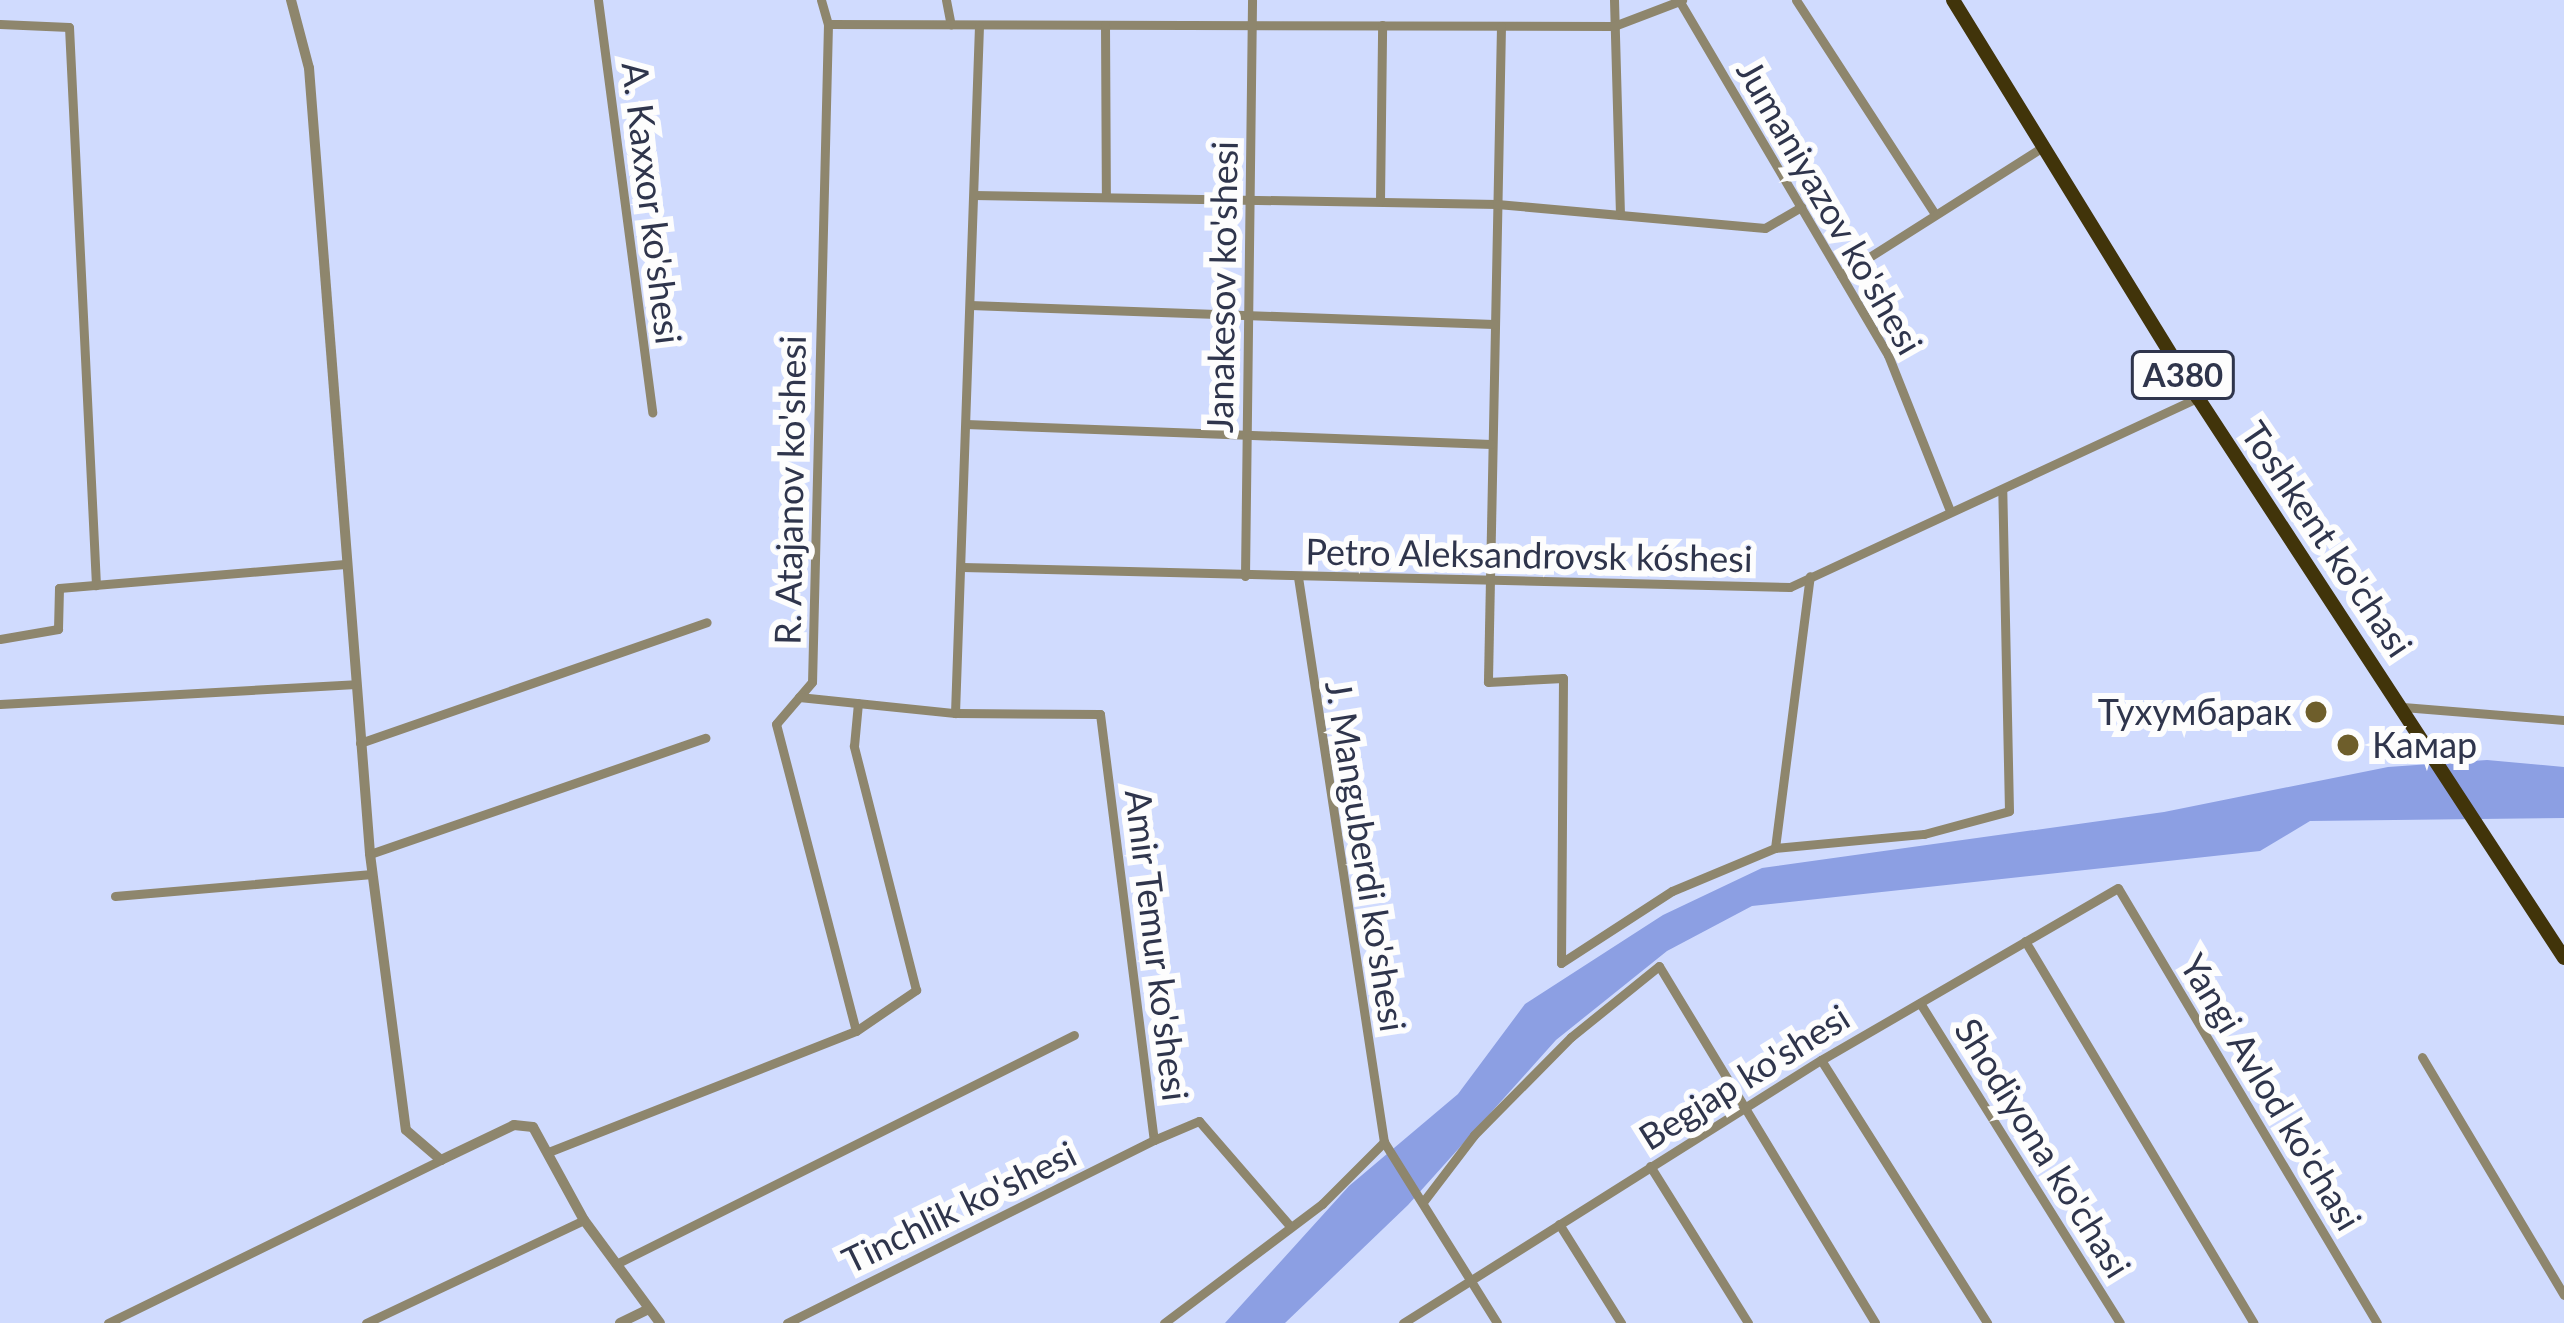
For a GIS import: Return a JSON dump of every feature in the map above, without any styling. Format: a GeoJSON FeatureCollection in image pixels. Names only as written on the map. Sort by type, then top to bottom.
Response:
{"type":"FeatureCollection","features":[{"type":"Feature","properties":{"kind":"highway","name":"Toshkent ko'chasi"},"geometry":{"type":"LineString","coordinates":[[1953,0],[2198,398],[2564,958]]}},
{"type":"Feature","properties":{"kind":"street"},"geometry":{"type":"LineString","coordinates":[[291,0],[309,68],[344,565],[372,874],[406,1130],[441,1160]]}},
{"type":"Feature","properties":{"kind":"street","name":"A. Kaxxor ko'shesi"},"geometry":{"type":"LineString","coordinates":[[598,0],[652,412]]}},
{"type":"Feature","properties":{"kind":"street","name":"R. Atajanov ko'shesi"},"geometry":{"type":"LineString","coordinates":[[821,0],[828,24],[812,682],[776,724],[856,1031]]}},
{"type":"Feature","properties":{"kind":"street"},"geometry":{"type":"LineString","coordinates":[[946,0],[951,25]]}},
{"type":"Feature","properties":{"kind":"street","name":"Janakesov ko'shesi"},"geometry":{"type":"LineString","coordinates":[[1245,576],[1252,0]]}},
{"type":"Feature","properties":{"kind":"street"},"geometry":{"type":"LineString","coordinates":[[1614,0],[1620,215]]}},
{"type":"Feature","properties":{"kind":"street"},"geometry":{"type":"LineString","coordinates":[[1796,0],[1935,214]]}},
{"type":"Feature","properties":{"kind":"street"},"geometry":{"type":"LineString","coordinates":[[828,24],[1615,26],[1681,1]]}},
{"type":"Feature","properties":{"kind":"street","name":"Jumaniyazov ko'shesi"},"geometry":{"type":"LineString","coordinates":[[1681,1],[1888,355],[1950,511]]}},
{"type":"Feature","properties":{"kind":"street"},"geometry":{"type":"LineString","coordinates":[[0,24],[69,27],[96,585]]}},
{"type":"Feature","properties":{"kind":"street"},"geometry":{"type":"LineString","coordinates":[[799,697],[955,713],[979,25]]}},
{"type":"Feature","properties":{"kind":"street"},"geometry":{"type":"LineString","coordinates":[[1105,25],[1106,197]]}},
{"type":"Feature","properties":{"kind":"street"},"geometry":{"type":"LineString","coordinates":[[1380,201],[1382,26]]}},
{"type":"Feature","properties":{"kind":"street"},"geometry":{"type":"LineString","coordinates":[[1501,26],[1488,682],[1563,678],[1561,963],[1672,891],[1775,848],[1924,834],[2009,811],[2002,490]]}},
{"type":"Feature","properties":{"kind":"street"},"geometry":{"type":"LineString","coordinates":[[1841,275],[2043,147]]}},
{"type":"Feature","properties":{"kind":"street"},"geometry":{"type":"LineString","coordinates":[[974,195],[1497,204],[1765,228],[1801,207]]}},
{"type":"Feature","properties":{"kind":"street"},"geometry":{"type":"LineString","coordinates":[[970,305],[1494,324]]}},
{"type":"Feature","properties":{"kind":"street","name":"Petro Aleksandrovsk kóshesi"},"geometry":{"type":"LineString","coordinates":[[962,567],[1790,587],[2198,398]]}},
{"type":"Feature","properties":{"kind":"street"},"geometry":{"type":"LineString","coordinates":[[966,424],[1492,444]]}},
{"type":"Feature","properties":{"kind":"street"},"geometry":{"type":"LineString","coordinates":[[0,639],[58,629],[59,588],[344,565]]}},
{"type":"Feature","properties":{"kind":"street"},"geometry":{"type":"LineString","coordinates":[[1775,848],[1810,576]]}},
{"type":"Feature","properties":{"kind":"street","name":"J. Manguberdi ko'shesi"},"geometry":{"type":"LineString","coordinates":[[1298,577],[1386,1146]]}},
{"type":"Feature","properties":{"kind":"street"},"geometry":{"type":"LineString","coordinates":[[360,743],[707,622]]}},
{"type":"Feature","properties":{"kind":"street"},"geometry":{"type":"LineString","coordinates":[[0,704],[355,684]]}},
{"type":"Feature","properties":{"kind":"street"},"geometry":{"type":"LineString","coordinates":[[551,1151],[856,1031],[916,990],[854,746],[858,703]]}},
{"type":"Feature","properties":{"kind":"street"},"geometry":{"type":"LineString","coordinates":[[2403,707],[2564,720]]}},
{"type":"Feature","properties":{"kind":"street","name":"Amir Temur ko'shesi"},"geometry":{"type":"LineString","coordinates":[[955,713],[1100,714],[1154,1140],[1199,1121],[1289,1225]]}},
{"type":"Feature","properties":{"kind":"street"},"geometry":{"type":"LineString","coordinates":[[370,854],[705,738]]}},
{"type":"Feature","properties":{"kind":"street"},"geometry":{"type":"LineString","coordinates":[[115,896],[372,874]]}},
{"type":"Feature","properties":{"kind":"street","name":"Begjap ko'shesi"},"geometry":{"type":"LineString","coordinates":[[1403,1323],[1821,1060],[2118,888]]}},
{"type":"Feature","properties":{"kind":"street","name":"Yangi Avlod ko'chasi"},"geometry":{"type":"LineString","coordinates":[[2118,888],[2377,1323]]}},
{"type":"Feature","properties":{"kind":"street"},"geometry":{"type":"LineString","coordinates":[[2026,941],[2254,1323]]}},
{"type":"Feature","properties":{"kind":"street"},"geometry":{"type":"LineString","coordinates":[[1420,1198],[1474,1135],[1571,1037],[1659,966],[1875,1323]]}},
{"type":"Feature","properties":{"kind":"street","name":"Shodiyona ko'chasi"},"geometry":{"type":"LineString","coordinates":[[1920,1003],[2120,1323]]}},
{"type":"Feature","properties":{"kind":"street"},"geometry":{"type":"LineString","coordinates":[[616,1264],[1074,1034]]}},
{"type":"Feature","properties":{"kind":"street"},"geometry":{"type":"LineString","coordinates":[[2422,1057],[2564,1295]]}},
{"type":"Feature","properties":{"kind":"street"},"geometry":{"type":"LineString","coordinates":[[1821,1060],[1987,1323]]}},
{"type":"Feature","properties":{"kind":"street"},"geometry":{"type":"LineString","coordinates":[[108,1323],[514,1125],[533,1127],[551,1151],[584,1220],[660,1323]]}},
{"type":"Feature","properties":{"kind":"street","name":"Tinchlik ko'shesi"},"geometry":{"type":"LineString","coordinates":[[787,1323],[1154,1140]]}},
{"type":"Feature","properties":{"kind":"street"},"geometry":{"type":"LineString","coordinates":[[1164,1323],[1386,1146],[1497,1323]]}},
{"type":"Feature","properties":{"kind":"street"},"geometry":{"type":"LineString","coordinates":[[1650,1166],[1748,1323]]}},
{"type":"Feature","properties":{"kind":"street"},"geometry":{"type":"LineString","coordinates":[[366,1323],[584,1220]]}},
{"type":"Feature","properties":{"kind":"street"},"geometry":{"type":"LineString","coordinates":[[1559,1224],[1621,1323]]}},
{"type":"Feature","properties":{"kind":"street"},"geometry":{"type":"LineString","coordinates":[[620,1323],[649,1309]]}},
{"type":"Feature","properties":{"kind":"water"},"geometry":{"type":"Polygon","coordinates":[[[2487,760],[2564,767],[2564,818],[2310,821],[2260,851],[1752,906],[1667,951],[1556,1040],[1408,1205],[1285,1323],[1225,1323],[1349,1186],[1458,1094],[1525,1004],[1663,915],[1762,868],[2164,812],[2388,767],[2487,760]]]}},
{"type":"Feature","properties":{"kind":"place","name":"Тухумбарак"},"geometry":{"type":"Point","coordinates":[2316,712]}},
{"type":"Feature","properties":{"kind":"place","name":"Камар"},"geometry":{"type":"Point","coordinates":[2348,745]}}]}
